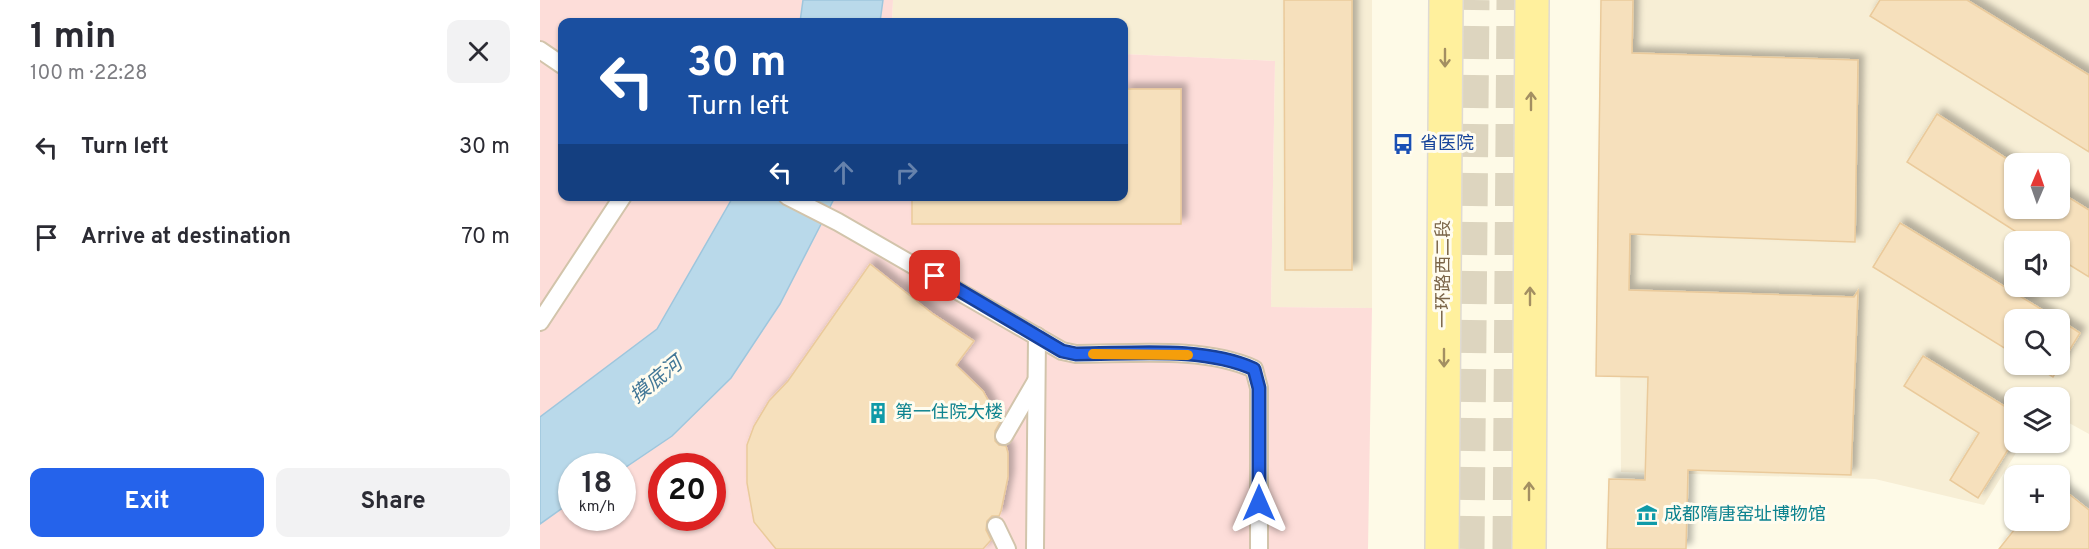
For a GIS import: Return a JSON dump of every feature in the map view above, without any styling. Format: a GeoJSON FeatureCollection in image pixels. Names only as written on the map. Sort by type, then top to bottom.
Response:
{"type":"FeatureCollection","features":[{"type":"Feature","properties":{"kind":"main road","name":"一环路西二段"},"geometry":{"type":"LineString","coordinates":[[1442,549],[1446,0]]}},
{"type":"Feature","properties":{"kind":"main road"},"geometry":{"type":"LineString","coordinates":[[1529,549],[1532,0]]}},
{"type":"Feature","properties":{"kind":"lane"},"geometry":{"type":"LineString","coordinates":[[540,50],[558,62]]}},
{"type":"Feature","properties":{"kind":"lane"},"geometry":{"type":"LineString","coordinates":[[540,322],[619,201]]}},
{"type":"Feature","properties":{"kind":"lane"},"geometry":{"type":"LineString","coordinates":[[797,201],[838,222],[1062,351],[1076,354],[1201,355],[1231,359],[1254,369],[1259,388],[1259,549]]}},
{"type":"Feature","properties":{"kind":"lane"},"geometry":{"type":"LineString","coordinates":[[1035,549],[1037,336]]}},
{"type":"Feature","properties":{"kind":"lane"},"geometry":{"type":"LineString","coordinates":[[1004,436],[1036,381]]}},
{"type":"Feature","properties":{"kind":"lane"},"geometry":{"type":"LineString","coordinates":[[996,526],[1007,549]]}},
{"type":"Feature","properties":{"kind":"shaded area"},"geometry":{"type":"Polygon","coordinates":[[[540,0],[893,0],[892,18],[558,18],[558,201],[1128,201],[1128,54],[1275,61],[1271,307],[1372,308],[1368,549],[540,549],[540,0]]]}},
{"type":"Feature","properties":{"kind":"shaded area"},"geometry":{"type":"Polygon","coordinates":[[[893,0],[1372,0],[1372,308],[1271,307],[1275,61],[1128,54],[1128,18],[892,18],[893,0]]]}},
{"type":"Feature","properties":{"kind":"shaded area"},"geometry":{"type":"Polygon","coordinates":[[[1617,0],[2089,0],[2089,434],[2070,424],[2070,387],[2004,387],[2004,453],[2016,453],[2009,465],[2004,465],[2004,472],[1984,505],[1875,479],[1621,472],[1617,0]]]}},
{"type":"Feature","properties":{"kind":"water"},"geometry":{"type":"Polygon","coordinates":[[[803,0],[883,0],[881,18],[801,18],[803,0]]]}},
{"type":"Feature","properties":{"kind":"water","name":"摸底河"},"geometry":{"type":"Polygon","coordinates":[[[731,201],[833,201],[780,304],[731,378],[672,436],[636,460],[636,453],[558,453],[558,511],[540,524],[540,417],[657,329],[731,201]]]}},
{"type":"Feature","properties":{"kind":"building"},"geometry":{"type":"Polygon","coordinates":[[[1284,0],[1352,0],[1352,270],[1285,270],[1284,0]]]}},
{"type":"Feature","properties":{"kind":"building"},"geometry":{"type":"Polygon","coordinates":[[[1601,0],[1633,0],[1632,53],[1858,60],[1855,242],[1630,234],[1629,290],[1854,297],[1858,291],[1851,475],[1688,470],[1686,549],[1607,549],[1609,479],[1645,480],[1648,377],[1596,376],[1601,0]]]}},
{"type":"Feature","properties":{"kind":"building"},"geometry":{"type":"Polygon","coordinates":[[[1880,0],[1967,0],[2089,75],[2089,152],[1870,16],[1880,0]]]}},
{"type":"Feature","properties":{"kind":"building"},"geometry":{"type":"Polygon","coordinates":[[[1128,89],[1181,89],[1181,224],[912,224],[912,201],[1128,201],[1128,89]]]}},
{"type":"Feature","properties":{"kind":"building"},"geometry":{"type":"Polygon","coordinates":[[[1937,114],[2004,157],[2004,219],[2070,219],[2070,198],[2089,210],[2089,277],[2070,265],[2070,231],[2015,231],[1907,162],[1937,114]]]}},
{"type":"Feature","properties":{"kind":"building"},"geometry":{"type":"Polygon","coordinates":[[[1900,223],[2004,286],[2004,297],[2021,297],[2041,309],[2004,309],[2004,348],[1873,267],[1900,223]]]}},
{"type":"Feature","properties":{"kind":"building","name":"第一住院大楼"},"geometry":{"type":"Polygon","coordinates":[[[870,264],[933,314],[974,341],[956,365],[983,391],[1000,422],[995,431],[995,441],[999,445],[1006,446],[1008,453],[1008,477],[1001,511],[999,516],[992,516],[987,521],[986,530],[991,540],[983,549],[776,549],[754,522],[747,483],[747,445],[754,426],[769,401],[788,381],[870,264]]]}},
{"type":"Feature","properties":{"kind":"building"},"geometry":{"type":"Polygon","coordinates":[[[2070,326],[2080,333],[2070,349],[2070,326]]]}},
{"type":"Feature","properties":{"kind":"building"},"geometry":{"type":"Polygon","coordinates":[[[1923,356],[2004,406],[2004,453],[2006,453],[1978,498],[1950,480],[1979,433],[1904,386],[1923,356]]]}},
{"type":"Feature","properties":{"kind":"building"},"geometry":{"type":"Polygon","coordinates":[[[2070,495],[2089,510],[2089,549],[1999,549],[2013,531],[2070,531],[2070,495]]]}},
{"type":"Feature","properties":{"kind":"tunnel"},"geometry":{"type":"LineString","coordinates":[[1468,549],[1473,0]]}},
{"type":"Feature","properties":{"kind":"tunnel"},"geometry":{"type":"LineString","coordinates":[[1509,549],[1513,0]]}},
{"type":"Feature","properties":{"kind":"slow traffic"},"geometry":{"type":"LineString","coordinates":[[1093,354],[1188,355]]}},
{"type":"Feature","properties":{"kind":"place","name":"省医院"},"geometry":{"type":"Point","coordinates":[1403,144]}},
{"type":"Feature","properties":{"kind":"place","name":"第一住院大楼"},"geometry":{"type":"Point","coordinates":[878,413]}},
{"type":"Feature","properties":{"kind":"place","name":"成都隋唐窑址博物馆"},"geometry":{"type":"Point","coordinates":[1647,515]}},
{"type":"Feature","properties":{"kind":"route"},"geometry":{"type":"LineString","coordinates":[[935,276],[1062,351],[1076,354],[1201,355],[1231,359],[1254,369],[1259,388],[1259,503]]}}]}
